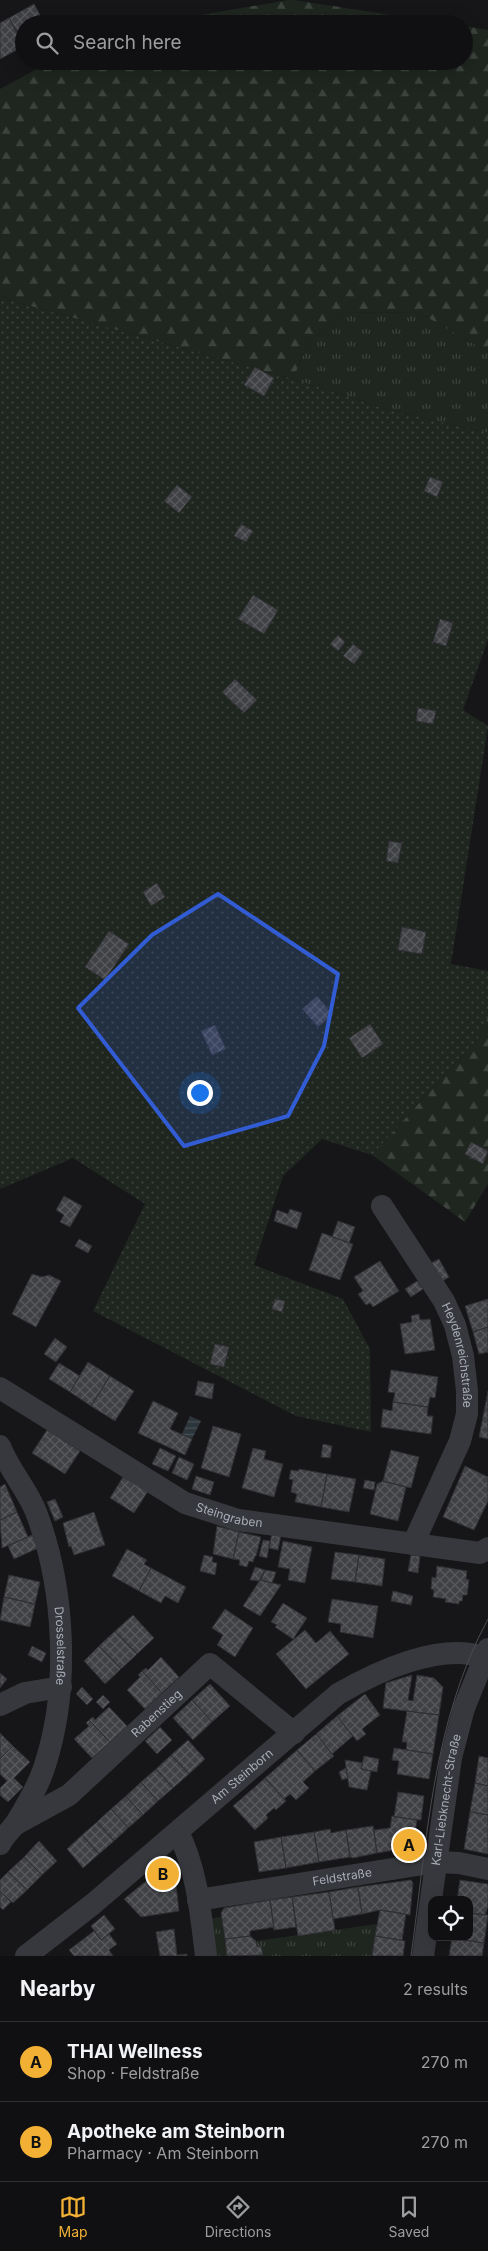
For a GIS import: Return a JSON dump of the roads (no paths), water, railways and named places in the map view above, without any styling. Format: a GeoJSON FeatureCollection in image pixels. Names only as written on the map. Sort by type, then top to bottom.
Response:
{"type":"FeatureCollection","features":[{"type":"Feature","properties":{"kind":"street","name":"Heydenreichstraße"},"geometry":{"type":"LineString","coordinates":[[382,1206],[444,1301],[455,1325],[467,1391],[467,1414],[460,1441],[413,1544]]}},
{"type":"Feature","properties":{"kind":"street","name":"Steingraben"},"geometry":{"type":"LineString","coordinates":[[1,1394],[185,1503],[238,1520],[480,1553],[488,1548]]}},
{"type":"Feature","properties":{"kind":"street","name":"Drosselstraße"},"geometry":{"type":"LineString","coordinates":[[0,1446],[4,1457],[36,1511],[54,1579],[61,1688],[45,1766],[28,1803],[0,1844]]}},
{"type":"Feature","properties":{"kind":"street","name":"Am Steinborn"},"geometry":{"type":"LineString","coordinates":[[26,1956],[66,1926],[178,1832],[338,1694],[383,1671],[414,1661],[450,1654],[486,1653]]}},
{"type":"Feature","properties":{"kind":"street","name":"Karl-Liebknecht-Straße"},"geometry":{"type":"LineString","coordinates":[[423,1956],[449,1767],[456,1733],[486,1653]]}},
{"type":"Feature","properties":{"kind":"street","name":"Rabenstieg"},"geometry":{"type":"LineString","coordinates":[[15,1824],[69,1795],[210,1664],[294,1733]]}},
{"type":"Feature","properties":{"kind":"street"},"geometry":{"type":"LineString","coordinates":[[0,1706],[25,1693],[61,1688]]}},
{"type":"Feature","properties":{"kind":"street"},"geometry":{"type":"LineString","coordinates":[[178,1832],[185,1845],[198,1900],[206,1956]]}},
{"type":"Feature","properties":{"kind":"street","name":"Feldstraße"},"geometry":{"type":"LineString","coordinates":[[198,1900],[436,1862],[459,1863],[488,1868]]}},
{"type":"Feature","properties":{"kind":"tram line"},"geometry":{"type":"LineString","coordinates":[[411,1956],[428,1826],[443,1741],[469,1658],[488,1619]]}},
{"type":"Feature","properties":{"kind":"place","name":"THAI Wellness"},"geometry":{"type":"Point","coordinates":[409,1845]}},
{"type":"Feature","properties":{"kind":"place","name":"Apotheke am Steinborn"},"geometry":{"type":"Point","coordinates":[163,1874]}}]}
